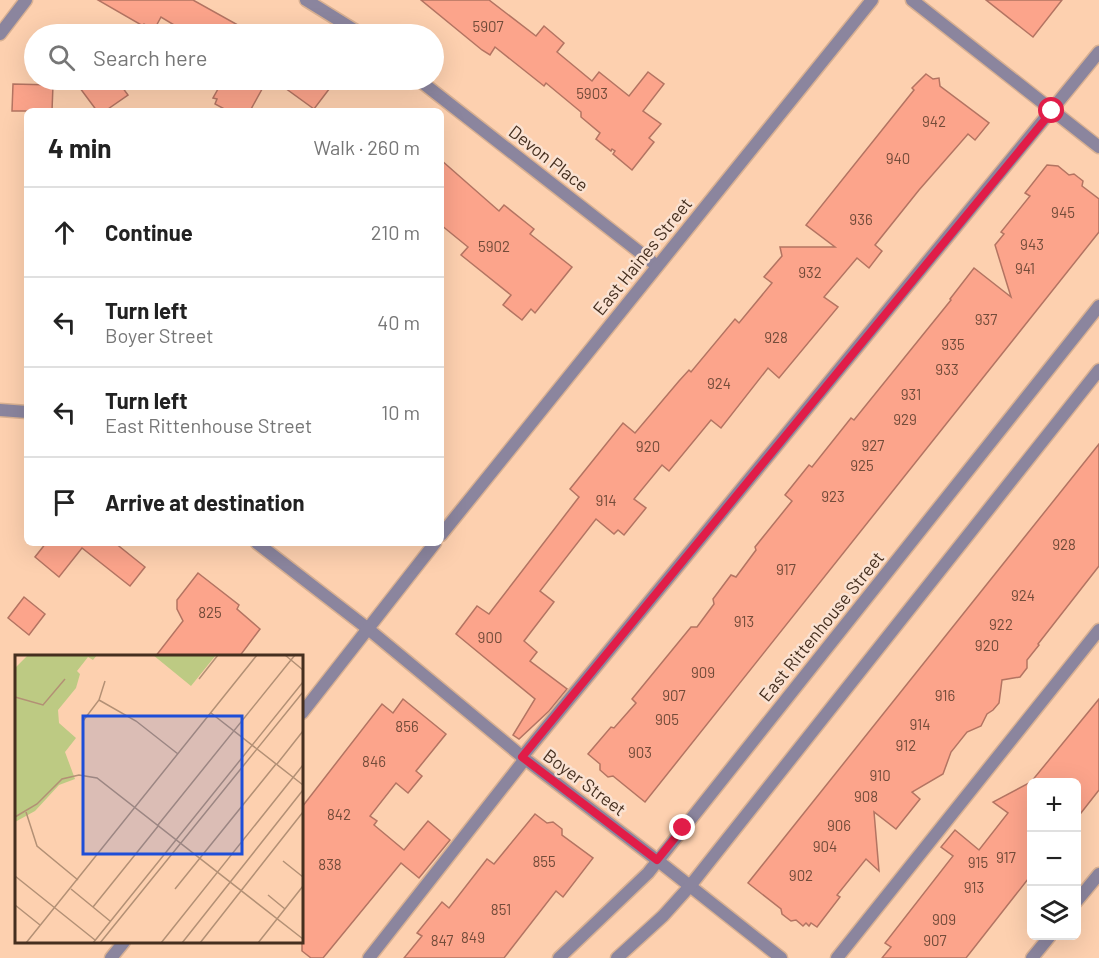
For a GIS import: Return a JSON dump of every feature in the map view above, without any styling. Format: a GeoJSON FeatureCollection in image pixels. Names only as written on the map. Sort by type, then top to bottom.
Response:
{"type":"FeatureCollection","features":[{"type":"Feature","properties":{"kind":"street"},"geometry":{"type":"LineString","coordinates":[[0,34],[27,0]]}},
{"type":"Feature","properties":{"kind":"street"},"geometry":{"type":"LineString","coordinates":[[306,0],[345,24]]}},
{"type":"Feature","properties":{"kind":"street","name":"East Haines Street"},"geometry":{"type":"LineString","coordinates":[[444,531],[872,0]]}},
{"type":"Feature","properties":{"kind":"street"},"geometry":{"type":"LineString","coordinates":[[912,0],[1099,147]]}},
{"type":"Feature","properties":{"kind":"street"},"geometry":{"type":"LineString","coordinates":[[369,958],[524,758],[1099,52]]}},
{"type":"Feature","properties":{"kind":"street","name":"Devon Place"},"geometry":{"type":"LineString","coordinates":[[432,90],[657,265]]}},
{"type":"Feature","properties":{"kind":"street","name":"East Rittenhouse Street"},"geometry":{"type":"LineString","coordinates":[[559,958],[634,886],[657,860],[1099,306]]}},
{"type":"Feature","properties":{"kind":"street"},"geometry":{"type":"LineString","coordinates":[[617,958],[663,916],[690,885],[1099,370]]}},
{"type":"Feature","properties":{"kind":"street"},"geometry":{"type":"LineString","coordinates":[[0,410],[24,412]]}},
{"type":"Feature","properties":{"kind":"street","name":"Boyer Street"},"geometry":{"type":"LineString","coordinates":[[261,546],[367,628],[524,758],[781,958]]}},
{"type":"Feature","properties":{"kind":"street"},"geometry":{"type":"LineString","coordinates":[[303,712],[433,546]]}},
{"type":"Feature","properties":{"kind":"street"},"geometry":{"type":"LineString","coordinates":[[837,958],[1099,630]]}},
{"type":"Feature","properties":{"kind":"street"},"geometry":{"type":"LineString","coordinates":[[1081,897],[1099,874]]}},
{"type":"Feature","properties":{"kind":"street"},"geometry":{"type":"LineString","coordinates":[[1032,958],[1047,940]]}},
{"type":"Feature","properties":{"kind":"street"},"geometry":{"type":"LineString","coordinates":[[111,958],[123,943]]}},
{"type":"Feature","properties":{"kind":"building"},"geometry":{"type":"Polygon","coordinates":[[[98,0],[193,0],[236,24],[173,24],[161,17],[157,24],[140,24],[98,0]]]}},
{"type":"Feature","properties":{"kind":"building"},"geometry":{"type":"Polygon","coordinates":[[[421,0],[489,0],[536,36],[544,26],[564,43],[557,52],[592,81],[599,72],[629,96],[648,72],[664,84],[643,111],[661,124],[649,138],[654,142],[632,170],[613,154],[615,151],[612,149],[611,151],[596,139],[600,133],[581,117],[581,112],[546,83],[544,86],[495,47],[490,55],[482,50],[421,0]]]}},
{"type":"Feature","properties":{"kind":"building"},"geometry":{"type":"Polygon","coordinates":[[[986,0],[1062,0],[1033,37],[986,0]]]}},
{"type":"Feature","properties":{"kind":"building"},"geometry":{"type":"Polygon","coordinates":[[[926,74],[933,79],[939,78],[940,86],[989,123],[975,140],[968,134],[919,190],[875,245],[882,251],[869,268],[857,258],[824,297],[838,307],[779,378],[768,368],[721,428],[711,420],[669,471],[662,465],[634,499],[646,508],[624,535],[618,530],[614,534],[596,519],[540,591],[554,602],[524,641],[537,652],[530,661],[567,689],[549,711],[519,739],[513,735],[535,699],[456,634],[477,606],[489,614],[579,497],[570,489],[623,423],[635,433],[689,370],[691,372],[735,319],[739,323],[772,283],[764,277],[782,256],[780,247],[835,247],[806,225],[914,90],[912,88],[926,74]]]}},
{"type":"Feature","properties":{"kind":"building"},"geometry":{"type":"Polygon","coordinates":[[[13,84],[24,84],[24,90],[53,90],[52,108],[24,108],[24,111],[12,111],[13,84]]]}},
{"type":"Feature","properties":{"kind":"building"},"geometry":{"type":"Polygon","coordinates":[[[81,90],[124,90],[128,95],[109,108],[95,108],[81,90]]]}},
{"type":"Feature","properties":{"kind":"building"},"geometry":{"type":"Polygon","coordinates":[[[217,90],[262,90],[252,108],[222,108],[215,104],[217,99],[213,98],[217,90]]]}},
{"type":"Feature","properties":{"kind":"building"},"geometry":{"type":"Polygon","coordinates":[[[288,90],[328,90],[313,108],[288,90]]]}},
{"type":"Feature","properties":{"kind":"building"},"geometry":{"type":"Polygon","coordinates":[[[444,163],[499,211],[504,205],[534,229],[530,234],[572,267],[535,313],[531,309],[522,320],[503,305],[511,295],[461,255],[468,247],[444,227],[444,163]]]}},
{"type":"Feature","properties":{"kind":"building"},"geometry":{"type":"Polygon","coordinates":[[[1047,165],[1058,166],[1069,175],[1074,174],[1083,181],[1082,186],[1099,199],[1099,232],[645,802],[613,776],[608,777],[600,770],[600,764],[588,754],[636,703],[632,699],[691,627],[697,627],[714,604],[713,599],[731,575],[736,577],[756,550],[755,547],[792,501],[785,495],[809,465],[812,467],[851,418],[854,420],[974,268],[1011,297],[995,245],[1004,234],[1001,232],[1030,196],[1025,193],[1047,165]]]}},
{"type":"Feature","properties":{"kind":"building"},"geometry":{"type":"Polygon","coordinates":[[[1099,444],[1099,566],[1038,644],[1027,660],[1027,668],[1020,677],[1002,680],[999,703],[987,714],[981,726],[967,732],[951,752],[943,774],[912,792],[920,799],[896,829],[874,812],[879,871],[866,859],[837,895],[840,897],[817,927],[811,923],[809,926],[806,923],[803,926],[796,920],[791,921],[782,914],[781,909],[748,883],[1099,444]]]}},
{"type":"Feature","properties":{"kind":"building"},"geometry":{"type":"Polygon","coordinates":[[[44,546],[119,546],[145,567],[130,586],[82,548],[59,577],[35,557],[44,546]]]}},
{"type":"Feature","properties":{"kind":"building"},"geometry":{"type":"Polygon","coordinates":[[[198,573],[239,605],[237,609],[260,629],[240,655],[157,655],[183,621],[177,609],[177,600],[198,573]]]}},
{"type":"Feature","properties":{"kind":"building"},"geometry":{"type":"Polygon","coordinates":[[[24,597],[45,614],[29,635],[8,618],[24,597]]]}},
{"type":"Feature","properties":{"kind":"building"},"geometry":{"type":"Polygon","coordinates":[[[403,699],[446,734],[416,771],[422,776],[408,793],[396,783],[370,816],[377,821],[374,825],[404,850],[428,821],[450,840],[419,878],[401,863],[323,958],[311,958],[302,951],[303,806],[382,704],[393,713],[403,699]]]}},
{"type":"Feature","properties":{"kind":"building"},"geometry":{"type":"Polygon","coordinates":[[[1099,699],[1099,790],[1081,813],[1081,778],[1034,778],[1099,699]]]}},
{"type":"Feature","properties":{"kind":"building"},"geometry":{"type":"Polygon","coordinates":[[[1027,784],[1027,880],[966,958],[882,958],[891,947],[885,943],[953,856],[941,847],[955,830],[979,850],[1008,813],[993,802],[1027,784]]]}},
{"type":"Feature","properties":{"kind":"building"},"geometry":{"type":"Polygon","coordinates":[[[535,814],[547,823],[553,822],[562,829],[562,835],[593,858],[563,897],[556,891],[504,958],[404,958],[422,936],[417,933],[442,902],[449,908],[487,859],[494,864],[535,814]]]}},
{"type":"Feature","properties":{"kind":"route"},"geometry":{"type":"LineString","coordinates":[[683,828],[657,860],[522,757],[1052,111]]}}]}
